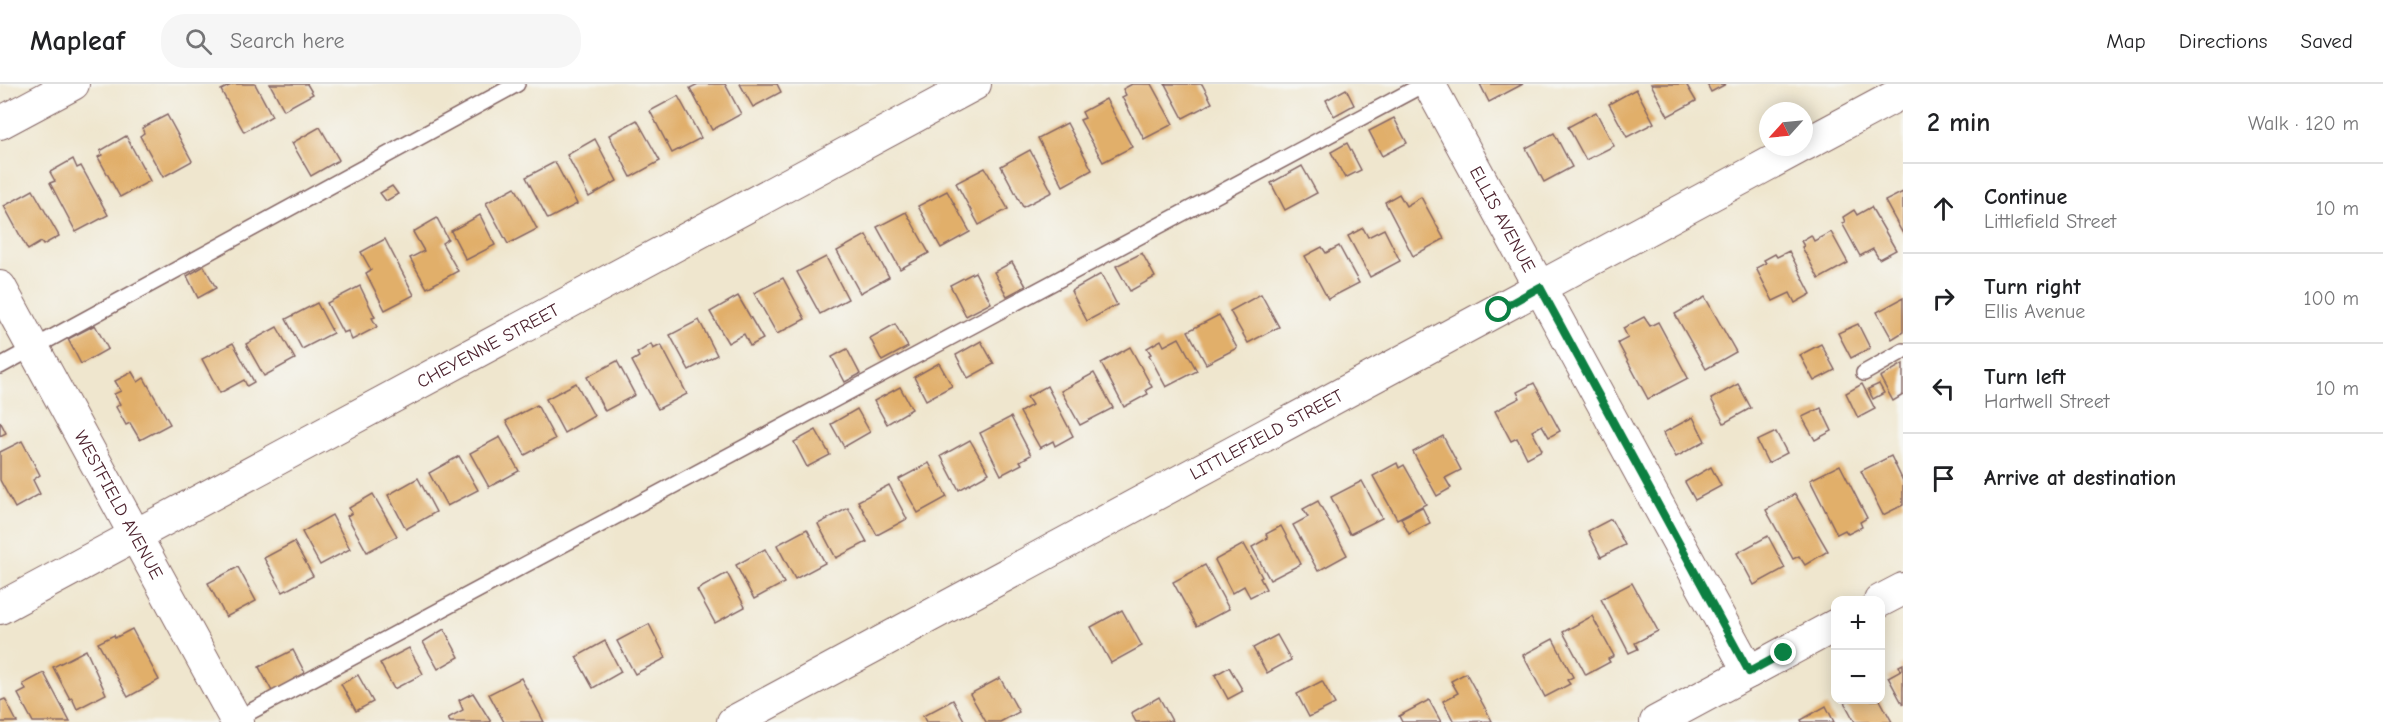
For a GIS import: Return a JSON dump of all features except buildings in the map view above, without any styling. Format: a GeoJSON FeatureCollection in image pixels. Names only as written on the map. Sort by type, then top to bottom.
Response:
{"type":"FeatureCollection","features":[{"type":"Feature","properties":{"kind":"street"},"geometry":{"type":"LineString","coordinates":[[0,123],[73,84]]}},
{"type":"Feature","properties":{"kind":"street","name":"CHEYENNE STREET"},"geometry":{"type":"LineString","coordinates":[[0,608],[975,84]]}},
{"type":"Feature","properties":{"kind":"street","name":"ELLIS AVENUE"},"geometry":{"type":"LineString","coordinates":[[1429,84],[1749,672]]}},
{"type":"Feature","properties":{"kind":"street","name":"LITTLEFIELD STREET"},"geometry":{"type":"LineString","coordinates":[[1813,140],[1903,92]]}},
{"type":"Feature","properties":{"kind":"street","name":"LITTLEFIELD STREET"},"geometry":{"type":"LineString","coordinates":[[733,722],[1783,156]]}},
{"type":"Feature","properties":{"kind":"street","name":"WESTFIELD AVENUE"},"geometry":{"type":"LineString","coordinates":[[0,287],[235,721]]}},
{"type":"Feature","properties":{"kind":"street"},"geometry":{"type":"LineString","coordinates":[[1885,599],[1903,589]]}},
{"type":"Feature","properties":{"kind":"street"},"geometry":{"type":"LineString","coordinates":[[1656,722],[1831,629]]}},
{"type":"Feature","properties":{"kind":"lane"},"geometry":{"type":"LineString","coordinates":[[0,366],[517,84]]}},
{"type":"Feature","properties":{"kind":"lane"},"geometry":{"type":"LineString","coordinates":[[235,721],[1424,84]]}},
{"type":"Feature","properties":{"kind":"lane"},"geometry":{"type":"LineString","coordinates":[[1864,373],[1903,351]]}},
{"type":"Feature","properties":{"kind":"route"},"geometry":{"type":"LineString","coordinates":[[1499,310],[1540,287],[1749,672],[1784,653]]}}]}
